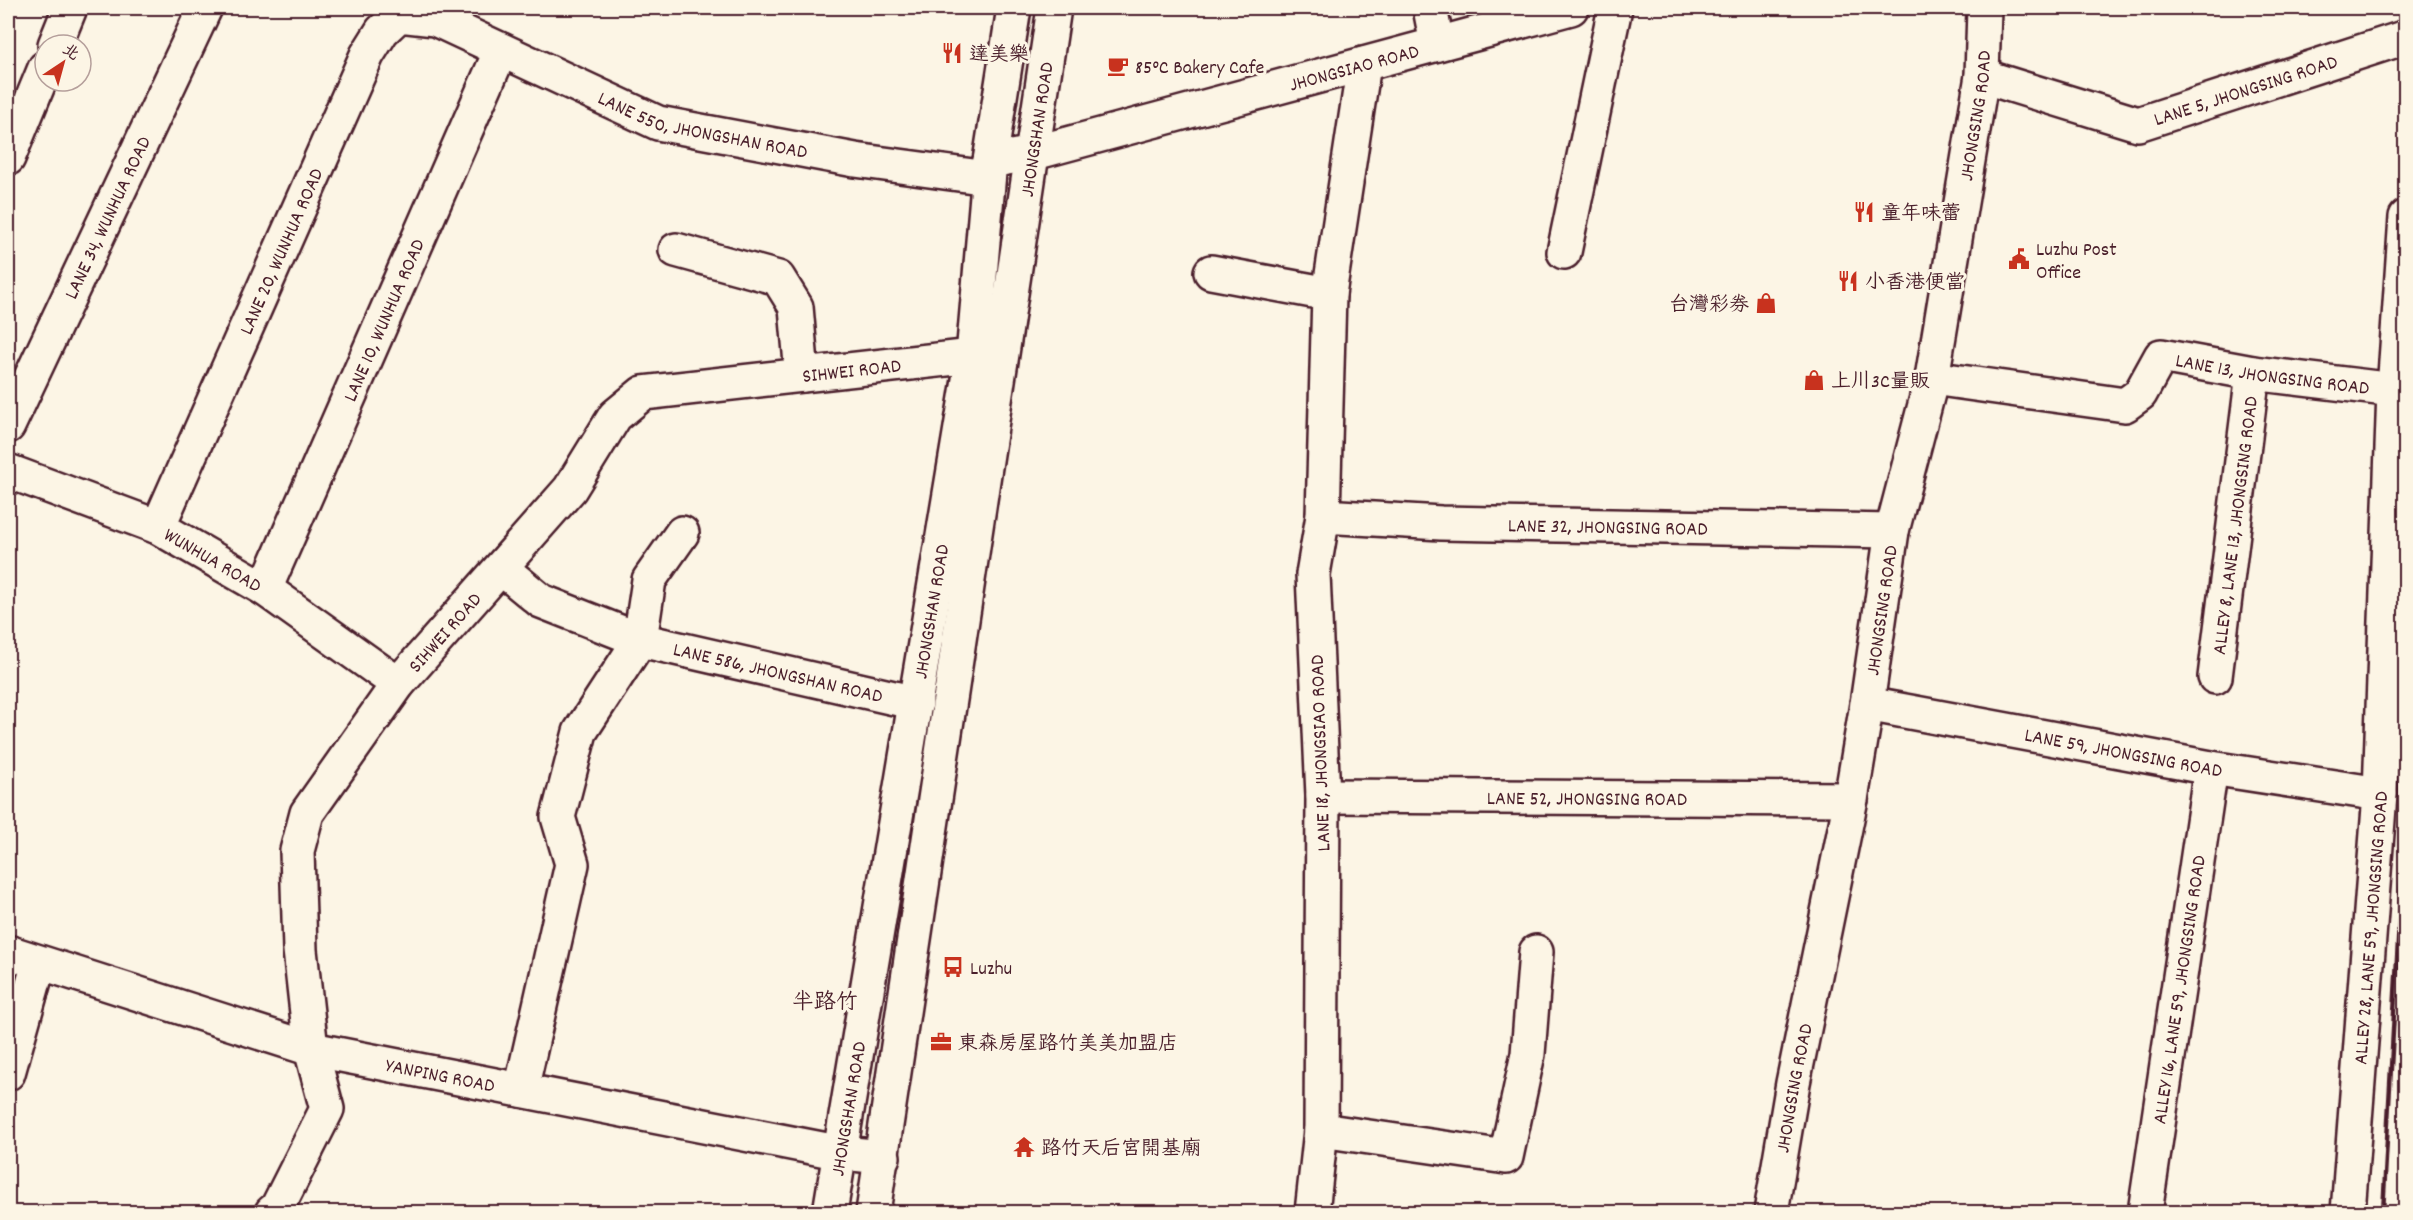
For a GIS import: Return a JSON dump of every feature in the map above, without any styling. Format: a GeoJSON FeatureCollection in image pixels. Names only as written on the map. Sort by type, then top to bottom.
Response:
{"type":"FeatureCollection","features":[{"type":"Feature","properties":{"kind":"street"},"geometry":{"type":"LineString","coordinates":[[60,33],[70,8]]}},
{"type":"Feature","properties":{"kind":"street","name":"LANE 34, WUNHUA ROAD"},"geometry":{"type":"LineString","coordinates":[[8,426],[205,8]]}},
{"type":"Feature","properties":{"kind":"street","name":"JHONGSHAN ROAD"},"geometry":{"type":"LineString","coordinates":[[830,1212],[842,1153],[974,356],[989,170],[1014,8]]}},
{"type":"Feature","properties":{"kind":"street","name":"JHONGSHAN ROAD"},"geometry":{"type":"LineString","coordinates":[[873,1212],[1054,8]]}},
{"type":"Feature","properties":{"kind":"street"},"geometry":{"type":"LineString","coordinates":[[1431,8],[1437,44]]}},
{"type":"Feature","properties":{"kind":"street","name":"JHONGSIAO ROAD"},"geometry":{"type":"LineString","coordinates":[[1034,153],[1571,8]]}},
{"type":"Feature","properties":{"kind":"street"},"geometry":{"type":"LineString","coordinates":[[1564,252],[1615,8]]}},
{"type":"Feature","properties":{"kind":"street","name":"JHONGSING ROAD"},"geometry":{"type":"LineString","coordinates":[[1771,1212],[1793,1083],[1851,799],[1892,531],[1932,378],[1982,76],[1984,8]]}},
{"type":"Feature","properties":{"kind":"street","name":"LANE 550, JHONGSHAN ROAD"},"geometry":{"type":"LineString","coordinates":[[438,13],[501,50],[658,123],[855,160],[989,170],[1034,153]]}},
{"type":"Feature","properties":{"kind":"street","name":"LANE 20, WUNHUA ROAD"},"geometry":{"type":"LineString","coordinates":[[158,527],[367,54],[382,31],[399,15],[438,13]]}},
{"type":"Feature","properties":{"kind":"street","name":"LANE 5, JHONGSING ROAD"},"geometry":{"type":"LineString","coordinates":[[1982,76],[2139,124],[2406,37]]}},
{"type":"Feature","properties":{"kind":"street","name":"LANE 10, WUNHUA ROAD"},"geometry":{"type":"LineString","coordinates":[[265,589],[501,50]]}},
{"type":"Feature","properties":{"kind":"street","name":"LANE 18, JHONGSIAO ROAD"},"geometry":{"type":"LineString","coordinates":[[1312,1212],[1321,1130],[1323,796],[1313,574],[1323,516],[1329,294],[1364,64]]}},
{"type":"Feature","properties":{"kind":"street"},"geometry":{"type":"LineString","coordinates":[[8,158],[35,93]]}},
{"type":"Feature","properties":{"kind":"street","name":"LANE 13, JHONGSING ROAD"},"geometry":{"type":"LineString","coordinates":[[1932,378],[2125,405],[2140,394],[2161,356],[2253,373],[2394,390],[2406,217]]}},
{"type":"Feature","properties":{"kind":"street"},"geometry":{"type":"LineString","coordinates":[[676,250],[778,278],[796,307],[802,375]]}},
{"type":"Feature","properties":{"kind":"street"},"geometry":{"type":"LineString","coordinates":[[1211,272],[1329,294]]}},
{"type":"Feature","properties":{"kind":"street","name":"SIHWEI ROAD"},"geometry":{"type":"LineString","coordinates":[[272,1212],[277,1208],[327,1109],[311,1049],[300,950],[297,851],[307,813],[398,684],[570,489],[615,416],[642,393],[974,356]]}},
{"type":"Feature","properties":{"kind":"street","name":"ALLEY 8, LANE 13, JHONGSING ROAD"},"geometry":{"type":"LineString","coordinates":[[2215,677],[2253,373]]}},
{"type":"Feature","properties":{"kind":"street","name":"ALLEY 28, LANE 59, JHONGSING ROAD"},"geometry":{"type":"LineString","coordinates":[[2348,1212],[2380,794],[2394,390]]}},
{"type":"Feature","properties":{"kind":"street","name":"WUNHUA ROAD"},"geometry":{"type":"LineString","coordinates":[[8,471],[158,527],[265,589],[398,684]]}},
{"type":"Feature","properties":{"kind":"street","name":"LANE 32, JHONGSING ROAD"},"geometry":{"type":"LineString","coordinates":[[1323,516],[1441,523],[1892,531]]}},
{"type":"Feature","properties":{"kind":"street"},"geometry":{"type":"LineString","coordinates":[[521,1090],[572,864],[558,818],[580,732],[640,640],[649,580],[682,533]]}},
{"type":"Feature","properties":{"kind":"street","name":"LANE 586, JHONGSHAN ROAD"},"geometry":{"type":"LineString","coordinates":[[501,568],[541,601],[640,640],[916,703]]}},
{"type":"Feature","properties":{"kind":"street","name":"LANE 59, JHONGSING ROAD"},"geometry":{"type":"LineString","coordinates":[[1867,704],[2211,768],[2380,794]]}},
{"type":"Feature","properties":{"kind":"street","name":"ALLEY 16, LANE 59, JHONGSING ROAD"},"geometry":{"type":"LineString","coordinates":[[2145,1212],[2211,768]]}},
{"type":"Feature","properties":{"kind":"street","name":"LANE 52, JHONGSING ROAD"},"geometry":{"type":"LineString","coordinates":[[1323,796],[1851,799]]}},
{"type":"Feature","properties":{"kind":"street","name":"YANPING ROAD"},"geometry":{"type":"LineString","coordinates":[[8,952],[311,1049],[842,1153],[883,1157]]}},
{"type":"Feature","properties":{"kind":"street"},"geometry":{"type":"LineString","coordinates":[[1321,1130],[1506,1157],[1528,1054],[1536,952]]}},
{"type":"Feature","properties":{"kind":"street"},"geometry":{"type":"LineString","coordinates":[[8,1073],[39,963]]}},
{"type":"Feature","properties":{"kind":"railway"},"geometry":{"type":"LineString","coordinates":[[2383,1212],[2406,796]]}},
{"type":"Feature","properties":{"kind":"place","name":"達美樂"},"geometry":{"type":"Point","coordinates":[952,53]}},
{"type":"Feature","properties":{"kind":"place","name":"85°C Bakery Cafe"},"geometry":{"type":"Point","coordinates":[1118,66]}},
{"type":"Feature","properties":{"kind":"place","name":"童年味蕾"},"geometry":{"type":"Point","coordinates":[1864,212]}},
{"type":"Feature","properties":{"kind":"place","name":"Luzhu Post Office"},"geometry":{"type":"Point","coordinates":[2019,259]}},
{"type":"Feature","properties":{"kind":"place","name":"小香港便當"},"geometry":{"type":"Point","coordinates":[1848,281]}},
{"type":"Feature","properties":{"kind":"place","name":"台灣彩券"},"geometry":{"type":"Point","coordinates":[1766,303]}},
{"type":"Feature","properties":{"kind":"place","name":"上川3C量販"},"geometry":{"type":"Point","coordinates":[1814,380]}},
{"type":"Feature","properties":{"kind":"place","name":"Luzhu"},"geometry":{"type":"Point","coordinates":[953,967]}},
{"type":"Feature","properties":{"kind":"place","name":"東森房屋路竹美美加盟店"},"geometry":{"type":"Point","coordinates":[941,1042]}},
{"type":"Feature","properties":{"kind":"place","name":"路竹天后宮開基廟"},"geometry":{"type":"Point","coordinates":[1024,1147]}},
{"type":"Feature","properties":{"kind":"district","name":"半路竹"},"geometry":{"type":"Point","coordinates":[825,1000]}}]}
